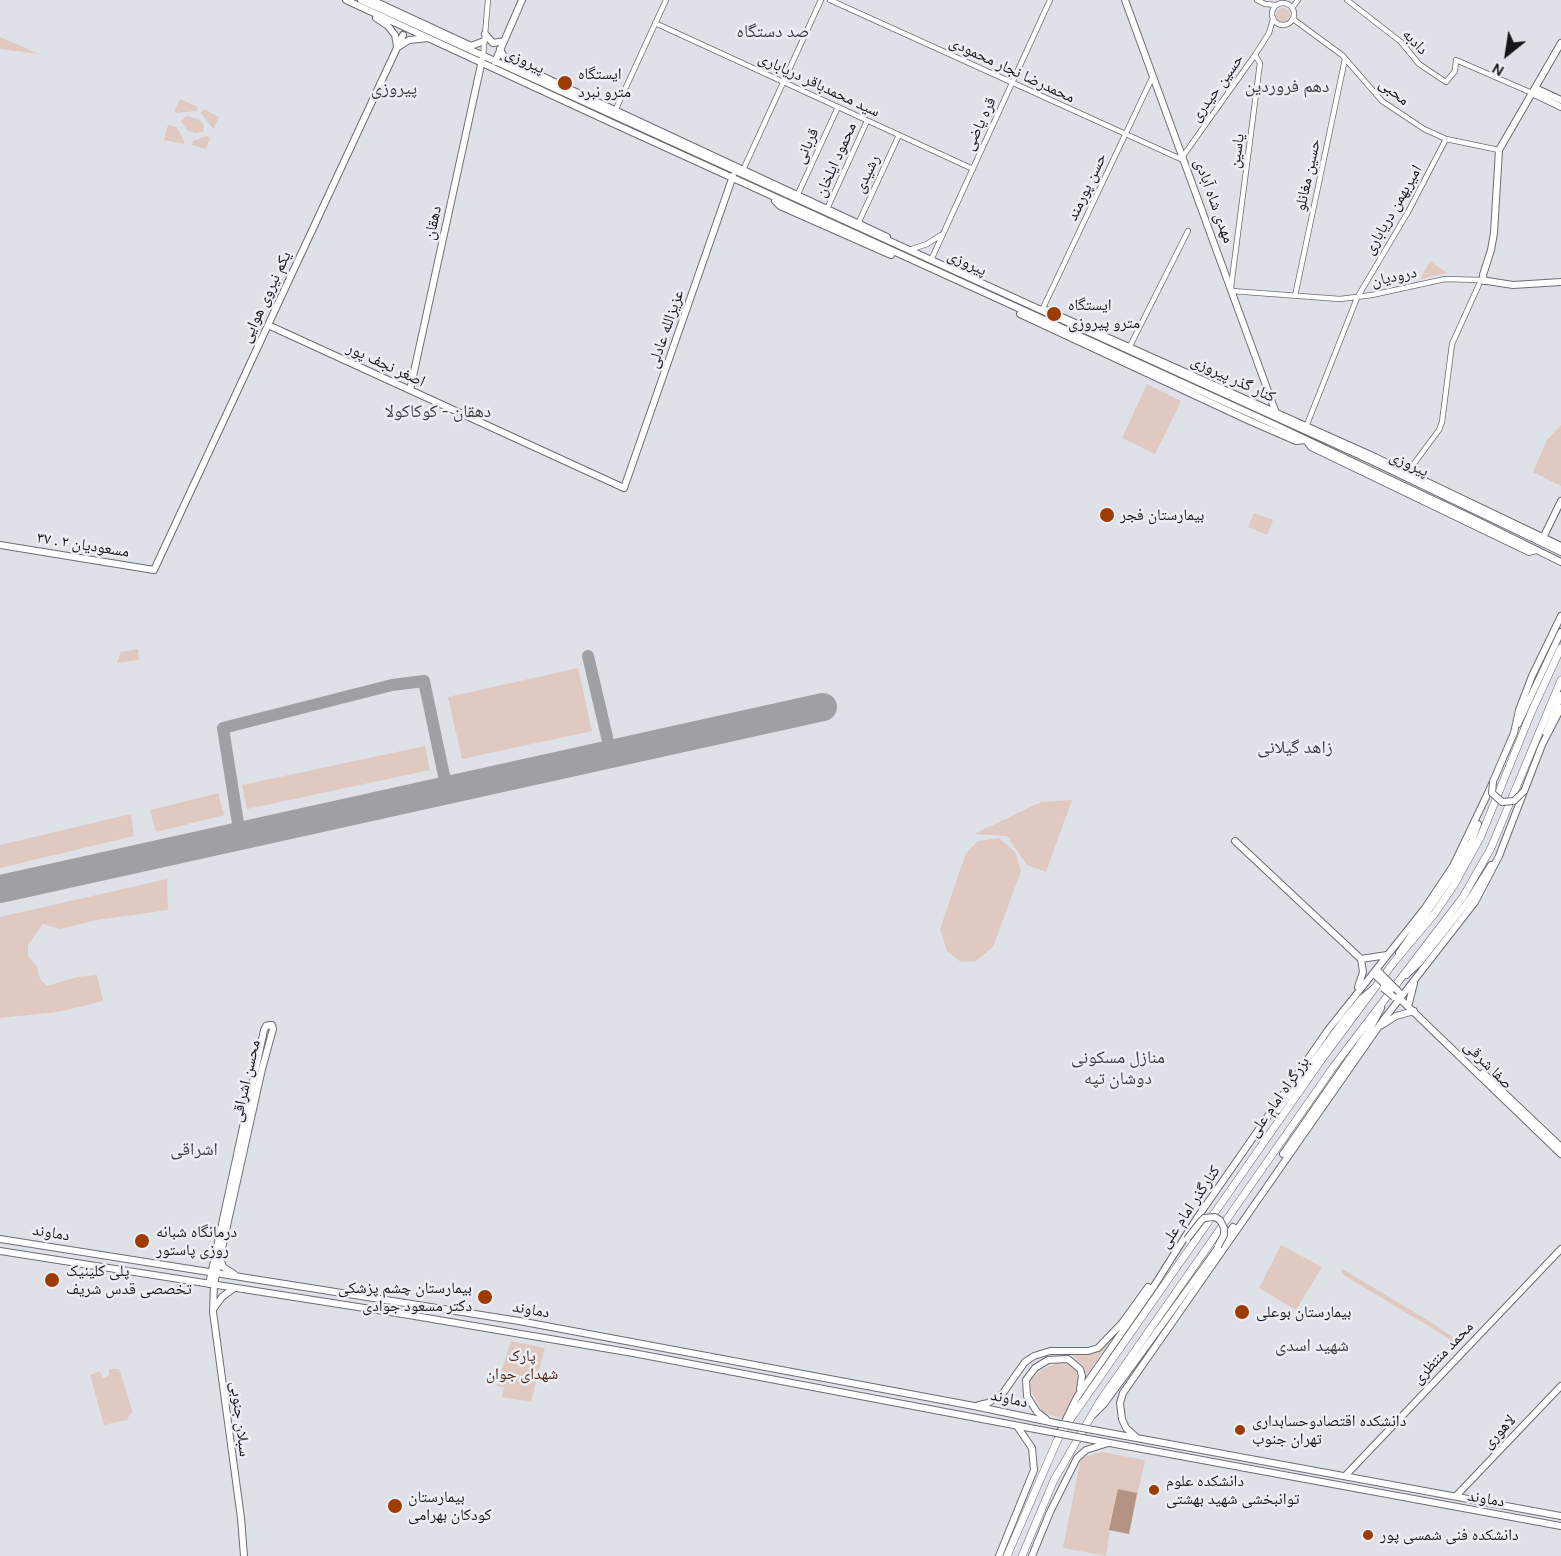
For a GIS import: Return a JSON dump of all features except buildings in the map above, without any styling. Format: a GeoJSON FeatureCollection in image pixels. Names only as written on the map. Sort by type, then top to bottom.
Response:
{"type":"FeatureCollection","features":[{"type":"Feature","properties":{"kind":"highway","name":"بزرگراه امام علی"},"geometry":{"type":"LineString","coordinates":[[1006,1556],[1056,1441],[1204,1227],[1374,989],[1435,913],[1465,867],[1561,648]]}},
{"type":"Feature","properties":{"kind":"highway","name":"بزرگراه امام علی"},"geometry":{"type":"LineString","coordinates":[[1022,1556],[1054,1480],[1087,1420],[1341,1057],[1384,1000],[1399,993],[1474,880],[1491,848],[1561,680]]}},
{"type":"Feature","properties":{"kind":"main road","name":"پیروزی"},"geometry":{"type":"LineString","coordinates":[[361,0],[410,20],[482,60],[495,62],[567,96],[614,114],[702,161]]}},
{"type":"Feature","properties":{"kind":"main road"},"geometry":{"type":"LineString","coordinates":[[372,0],[410,20],[471,46],[484,38],[493,43],[504,41]]}},
{"type":"Feature","properties":{"kind":"main road"},"geometry":{"type":"LineString","coordinates":[[495,62],[522,0]]}},
{"type":"Feature","properties":{"kind":"main road","name":"مهدی شاه آبادی"},"geometry":{"type":"LineString","coordinates":[[1125,0],[1276,413]]}},
{"type":"Feature","properties":{"kind":"main road","name":"پیروزی"},"geometry":{"type":"LineString","coordinates":[[349,1],[930,262],[990,296],[1196,388],[1372,461],[1518,528],[1561,552]]}},
{"type":"Feature","properties":{"kind":"main road"},"geometry":{"type":"LineString","coordinates":[[349,1],[388,26],[395,35],[397,47],[409,40],[429,38]]}},
{"type":"Feature","properties":{"kind":"main road","name":"یکم نیروی هوایی"},"geometry":{"type":"LineString","coordinates":[[154,570],[403,35]]}},
{"type":"Feature","properties":{"kind":"main road"},"geometry":{"type":"LineString","coordinates":[[1482,281],[1493,240],[1499,150],[1561,43]]}},
{"type":"Feature","properties":{"kind":"main road"},"geometry":{"type":"LineString","coordinates":[[500,49],[505,59],[577,93],[614,114],[827,209],[912,249],[930,262]]}},
{"type":"Feature","properties":{"kind":"main road","name":"دهقان"},"geometry":{"type":"LineString","coordinates":[[410,390],[482,60]]}},
{"type":"Feature","properties":{"kind":"main road"},"geometry":{"type":"LineString","coordinates":[[548,80],[553,89]]}},
{"type":"Feature","properties":{"kind":"main road"},"geometry":{"type":"LineString","coordinates":[[1534,90],[1561,100]]}},
{"type":"Feature","properties":{"kind":"main road"},"geometry":{"type":"LineString","coordinates":[[1534,90],[1561,107]]}},
{"type":"Feature","properties":{"kind":"main road"},"geometry":{"type":"LineString","coordinates":[[567,96],[577,93]]}},
{"type":"Feature","properties":{"kind":"main road","name":"پیروزی"},"geometry":{"type":"LineString","coordinates":[[733,175],[771,196],[930,262]]}},
{"type":"Feature","properties":{"kind":"main road","name":"عزیزالله عادلی"},"geometry":{"type":"LineString","coordinates":[[624,488],[733,175]]}},
{"type":"Feature","properties":{"kind":"main road","name":"کنار گذر پیروزی"},"geometry":{"type":"LineString","coordinates":[[771,196],[780,206],[976,294],[1196,388]]}},
{"type":"Feature","properties":{"kind":"main road","name":"کنار گذر پیروزی"},"geometry":{"type":"LineString","coordinates":[[930,262],[1276,413],[1407,473],[1518,528]]}},
{"type":"Feature","properties":{"kind":"main road","name":"درودیان"},"geometry":{"type":"LineString","coordinates":[[1482,281],[1520,285],[1561,282]]}},
{"type":"Feature","properties":{"kind":"main road"},"geometry":{"type":"LineString","coordinates":[[976,294],[990,296]]}},
{"type":"Feature","properties":{"kind":"main road","name":"اصغر نجف پور"},"geometry":{"type":"LineString","coordinates":[[268,325],[624,488]]}},
{"type":"Feature","properties":{"kind":"main road","name":"پیروزی"},"geometry":{"type":"LineString","coordinates":[[1129,349],[1268,428],[1296,441],[1306,440]]}},
{"type":"Feature","properties":{"kind":"main road","name":"پیروزی"},"geometry":{"type":"LineString","coordinates":[[1251,418],[1306,440],[1475,523],[1561,562]]}},
{"type":"Feature","properties":{"kind":"main road"},"geometry":{"type":"LineString","coordinates":[[1543,538],[1561,501]]}},
{"type":"Feature","properties":{"kind":"main road"},"geometry":{"type":"LineString","coordinates":[[1518,528],[1561,546]]}},
{"type":"Feature","properties":{"kind":"main road","name":"مسعودیان ۲ . ۳۷"},"geometry":{"type":"LineString","coordinates":[[0,545],[154,570]]}},
{"type":"Feature","properties":{"kind":"main road"},"geometry":{"type":"LineString","coordinates":[[1514,733],[1519,710],[1532,676],[1561,616]]}},
{"type":"Feature","properties":{"kind":"main road"},"geometry":{"type":"LineString","coordinates":[[1377,972],[1387,955],[1441,886],[1458,857],[1561,632]]}},
{"type":"Feature","properties":{"kind":"main road"},"geometry":{"type":"LineString","coordinates":[[1399,993],[1416,977],[1475,902],[1499,856],[1561,696]]}},
{"type":"Feature","properties":{"kind":"main road"},"geometry":{"type":"LineString","coordinates":[[1542,745],[1561,708]]}},
{"type":"Feature","properties":{"kind":"main road"},"geometry":{"type":"LineString","coordinates":[[1492,782],[1492,794],[1502,802],[1514,801],[1524,791]]}},
{"type":"Feature","properties":{"kind":"main road"},"geometry":{"type":"LineString","coordinates":[[1394,962],[1464,858],[1472,842],[1482,806]]}},
{"type":"Feature","properties":{"kind":"main road"},"geometry":{"type":"LineString","coordinates":[[1235,841],[1399,993]]}},
{"type":"Feature","properties":{"kind":"main road"},"geometry":{"type":"LineString","coordinates":[[1137,1438],[1126,1428],[1122,1419],[1120,1403],[1123,1393],[1373,1034],[1420,962],[1469,900],[1504,842]]}},
{"type":"Feature","properties":{"kind":"main road"},"geometry":{"type":"LineString","coordinates":[[1363,961],[1387,955]]}},
{"type":"Feature","properties":{"kind":"main road"},"geometry":{"type":"LineString","coordinates":[[1356,994],[1363,972],[1363,961]]}},
{"type":"Feature","properties":{"kind":"main road"},"geometry":{"type":"LineString","coordinates":[[1377,972],[1399,993]]}},
{"type":"Feature","properties":{"kind":"main road","name":"کنارگذر امام علی"},"geometry":{"type":"LineString","coordinates":[[1056,1441],[1077,1397],[1190,1228],[1313,1052],[1366,980],[1377,972]]}},
{"type":"Feature","properties":{"kind":"main road"},"geometry":{"type":"LineString","coordinates":[[1410,1003],[1416,977]]}},
{"type":"Feature","properties":{"kind":"main road"},"geometry":{"type":"LineString","coordinates":[[1253,1139],[1266,1126],[1343,1022],[1369,990],[1374,989]]}},
{"type":"Feature","properties":{"kind":"main road","name":"صفا شرقی"},"geometry":{"type":"LineString","coordinates":[[1399,993],[1561,1154]]}},
{"type":"Feature","properties":{"kind":"main road","name":"صفا شرقی"},"geometry":{"type":"LineString","coordinates":[[1399,993],[1414,1011],[1427,1021]]}},
{"type":"Feature","properties":{"kind":"main road"},"geometry":{"type":"LineString","coordinates":[[1087,1420],[1104,1404],[1267,1178],[1370,1029],[1384,1000]]}},
{"type":"Feature","properties":{"kind":"main road"},"geometry":{"type":"LineString","coordinates":[[1373,1034],[1389,1019],[1414,1011]]}},
{"type":"Feature","properties":{"kind":"main road","name":"محسن اشراقی"},"geometry":{"type":"LineString","coordinates":[[214,1273],[259,1069],[263,1038],[266,1026],[270,1024],[272,1025],[270,1035],[259,1069]]}},
{"type":"Feature","properties":{"kind":"main road","name":"صفا شرقی"},"geometry":{"type":"LineString","coordinates":[[1531,1122],[1561,1147]]}},
{"type":"Feature","properties":{"kind":"main road"},"geometry":{"type":"LineString","coordinates":[[1262,1191],[1267,1178],[1277,1169]]}},
{"type":"Feature","properties":{"kind":"main road"},"geometry":{"type":"LineString","coordinates":[[1178,1249],[1204,1218],[1215,1217],[1220,1220],[1224,1228],[1224,1234],[1218,1246]]}},
{"type":"Feature","properties":{"kind":"main road","name":"محسن اشراقی"},"geometry":{"type":"LineString","coordinates":[[214,1273],[220,1257],[222,1235]]}},
{"type":"Feature","properties":{"kind":"main road","name":"دماوند"},"geometry":{"type":"LineString","coordinates":[[0,1239],[519,1321],[1054,1423],[1561,1514]]}},
{"type":"Feature","properties":{"kind":"main road","name":"محمد منتظری"},"geometry":{"type":"LineString","coordinates":[[1345,1476],[1561,1249]]}},
{"type":"Feature","properties":{"kind":"main road","name":"دماوند"},"geometry":{"type":"LineString","coordinates":[[0,1251],[645,1355],[1509,1516],[1561,1528]]}},
{"type":"Feature","properties":{"kind":"main road"},"geometry":{"type":"LineString","coordinates":[[220,1257],[223,1267],[237,1276]]}},
{"type":"Feature","properties":{"kind":"main road","name":"سبلان جنوبی"},"geometry":{"type":"LineString","coordinates":[[214,1273],[211,1284],[213,1312],[241,1518],[244,1556]]}},
{"type":"Feature","properties":{"kind":"main road"},"geometry":{"type":"LineString","coordinates":[[974,1406],[997,1398],[1009,1386],[1025,1362],[1034,1356],[1050,1351],[1088,1351],[1098,1348],[1122,1323],[1161,1273]]}},
{"type":"Feature","properties":{"kind":"main road"},"geometry":{"type":"LineString","coordinates":[[213,1312],[222,1297],[235,1288]]}},
{"type":"Feature","properties":{"kind":"main road"},"geometry":{"type":"LineString","coordinates":[[1054,1423],[1037,1412],[1027,1396],[1025,1388],[1029,1374],[1048,1360],[1068,1359],[1077,1365],[1082,1376],[1077,1397]]}},
{"type":"Feature","properties":{"kind":"main road","name":"لاهوری"},"geometry":{"type":"LineString","coordinates":[[1456,1496],[1561,1386]]}},
{"type":"Feature","properties":{"kind":"main road"},"geometry":{"type":"LineString","coordinates":[[999,1556],[1034,1470],[1032,1448],[1017,1426]]}},
{"type":"Feature","properties":{"kind":"main road"},"geometry":{"type":"LineString","coordinates":[[1032,1556],[1050,1512],[1077,1458],[1086,1450],[1110,1443]]}},
{"type":"Feature","properties":{"kind":"street"},"geometry":{"type":"LineString","coordinates":[[482,60],[488,0]]}},
{"type":"Feature","properties":{"kind":"street"},"geometry":{"type":"LineString","coordinates":[[614,114],[666,0]]}},
{"type":"Feature","properties":{"kind":"street"},"geometry":{"type":"LineString","coordinates":[[743,170],[821,0]]}},
{"type":"Feature","properties":{"kind":"street","name":"محمدرضا نجار محمودی"},"geometry":{"type":"LineString","coordinates":[[830,0],[1125,134],[1184,158]]}},
{"type":"Feature","properties":{"kind":"street","name":"قره یاضی"},"geometry":{"type":"LineString","coordinates":[[930,262],[1050,0]]}},
{"type":"Feature","properties":{"kind":"street"},"geometry":{"type":"LineString","coordinates":[[1257,0],[1265,4],[1285,3],[1292,8]]}},
{"type":"Feature","properties":{"kind":"street"},"geometry":{"type":"LineString","coordinates":[[1269,33],[1289,24],[1293,19],[1292,8],[1298,0]]}},
{"type":"Feature","properties":{"kind":"street","name":"دادبه"},"geometry":{"type":"LineString","coordinates":[[1347,0],[1401,42],[1419,64],[1446,82],[1455,71],[1456,60],[1506,82],[1534,90]]}},
{"type":"Feature","properties":{"kind":"street"},"geometry":{"type":"LineString","coordinates":[[1265,4],[1273,19],[1282,26]]}},
{"type":"Feature","properties":{"kind":"street"},"geometry":{"type":"LineString","coordinates":[[1271,13],[1276,5]]}},
{"type":"Feature","properties":{"kind":"street","name":"حسین حیدری"},"geometry":{"type":"LineString","coordinates":[[1184,158],[1256,55],[1269,33],[1273,19]]}},
{"type":"Feature","properties":{"kind":"street","name":"محبی"},"geometry":{"type":"LineString","coordinates":[[1293,19],[1325,41],[1345,59],[1382,101],[1424,129],[1446,139],[1499,150]]}},
{"type":"Feature","properties":{"kind":"street","name":"سید محمدباقر دریاباری"},"geometry":{"type":"LineString","coordinates":[[655,23],[973,169]]}},
{"type":"Feature","properties":{"kind":"street","name":"یاسین"},"geometry":{"type":"LineString","coordinates":[[1231,289],[1260,63],[1256,55]]}},
{"type":"Feature","properties":{"kind":"street","name":"حسین مغانلو"},"geometry":{"type":"LineString","coordinates":[[1295,296],[1345,59]]}},
{"type":"Feature","properties":{"kind":"street","name":"حسن پورمند"},"geometry":{"type":"LineString","coordinates":[[1042,310],[1153,75]]}},
{"type":"Feature","properties":{"kind":"street","name":"قربانی"},"geometry":{"type":"LineString","coordinates":[[797,196],[838,107]]}},
{"type":"Feature","properties":{"kind":"street","name":"محمود ایلخان"},"geometry":{"type":"LineString","coordinates":[[827,209],[867,121]]}},
{"type":"Feature","properties":{"kind":"street","name":"رشیدی"},"geometry":{"type":"LineString","coordinates":[[858,224],[899,135]]}},
{"type":"Feature","properties":{"kind":"street","name":"امیربهمن دریاباری"},"geometry":{"type":"LineString","coordinates":[[1306,427],[1357,298],[1408,212],[1446,139]]}},
{"type":"Feature","properties":{"kind":"street"},"geometry":{"type":"LineString","coordinates":[[1129,349],[1188,231]]}},
{"type":"Feature","properties":{"kind":"street"},"geometry":{"type":"LineString","coordinates":[[912,249],[944,233]]}},
{"type":"Feature","properties":{"kind":"street","name":"درودیان"},"geometry":{"type":"LineString","coordinates":[[1231,289],[1340,299],[1357,298],[1445,279],[1482,281]]}},
{"type":"Feature","properties":{"kind":"street"},"geometry":{"type":"LineString","coordinates":[[1407,473],[1439,430],[1452,344],[1482,281]]}},
{"type":"Feature","properties":{"kind":"green space"},"geometry":{"type":"Polygon","coordinates":[[[1280,8],[1286,8],[1290,15],[1286,22],[1280,22],[1276,18],[1276,12],[1280,8]]]}},
{"type":"Feature","properties":{"kind":"green space"},"geometry":{"type":"Polygon","coordinates":[[[0,37],[39,54],[0,49],[0,37]]]}},
{"type":"Feature","properties":{"kind":"green space"},"geometry":{"type":"Polygon","coordinates":[[[180,99],[198,107],[196,111],[177,113],[174,111],[180,99]]]}},
{"type":"Feature","properties":{"kind":"green space"},"geometry":{"type":"Polygon","coordinates":[[[203,109],[219,117],[213,129],[201,113],[203,109]]]}},
{"type":"Feature","properties":{"kind":"green space"},"geometry":{"type":"Polygon","coordinates":[[[186,116],[199,119],[204,126],[203,132],[195,133],[187,130],[181,121],[186,116]]]}},
{"type":"Feature","properties":{"kind":"green space"},"geometry":{"type":"Polygon","coordinates":[[[168,125],[177,127],[184,144],[164,140],[168,125]]]}},
{"type":"Feature","properties":{"kind":"green space"},"geometry":{"type":"Polygon","coordinates":[[[207,136],[210,138],[206,149],[192,145],[193,141],[207,136]]]}},
{"type":"Feature","properties":{"kind":"green space"},"geometry":{"type":"Polygon","coordinates":[[[1430,261],[1447,273],[1420,279],[1430,261]]]}},
{"type":"Feature","properties":{"kind":"green space"},"geometry":{"type":"Polygon","coordinates":[[[1147,384],[1181,401],[1155,454],[1122,438],[1147,384]]]}},
{"type":"Feature","properties":{"kind":"green space"},"geometry":{"type":"Polygon","coordinates":[[[1561,425],[1561,486],[1533,472],[1547,440],[1561,425]]]}},
{"type":"Feature","properties":{"kind":"green space"},"geometry":{"type":"Polygon","coordinates":[[[1254,513],[1273,520],[1267,535],[1248,527],[1254,513]]]}},
{"type":"Feature","properties":{"kind":"green space"},"geometry":{"type":"Polygon","coordinates":[[[138,649],[139,660],[117,663],[121,652],[138,649]]]}},
{"type":"Feature","properties":{"kind":"green space"},"geometry":{"type":"Polygon","coordinates":[[[578,668],[592,731],[462,759],[448,697],[578,668]]]}},
{"type":"Feature","properties":{"kind":"green space"},"geometry":{"type":"Polygon","coordinates":[[[425,746],[430,770],[247,809],[242,785],[425,746]]]}},
{"type":"Feature","properties":{"kind":"green space"},"geometry":{"type":"Polygon","coordinates":[[[218,793],[224,815],[156,832],[150,810],[218,793]]]}},
{"type":"Feature","properties":{"kind":"green space"},"geometry":{"type":"Polygon","coordinates":[[[1072,800],[1046,872],[1027,865],[1007,836],[974,834],[1041,802],[1072,800]]]}},
{"type":"Feature","properties":{"kind":"green space"},"geometry":{"type":"Polygon","coordinates":[[[131,814],[134,836],[0,868],[0,845],[131,814]]]}},
{"type":"Feature","properties":{"kind":"green space"},"geometry":{"type":"Polygon","coordinates":[[[999,838],[1015,852],[1021,871],[993,947],[976,961],[961,962],[947,951],[940,929],[966,853],[978,841],[999,838]]]}},
{"type":"Feature","properties":{"kind":"green space"},"geometry":{"type":"Polygon","coordinates":[[[167,879],[168,910],[97,920],[60,929],[43,924],[28,945],[28,956],[37,966],[40,979],[47,986],[77,977],[97,975],[103,1001],[58,1012],[0,1018],[0,917],[167,879]]]}},
{"type":"Feature","properties":{"kind":"green space"},"geometry":{"type":"Polygon","coordinates":[[[1281,1245],[1322,1267],[1296,1310],[1259,1288],[1281,1245]]]}},
{"type":"Feature","properties":{"kind":"green space"},"geometry":{"type":"Polygon","coordinates":[[[1341,1268],[1429,1321],[1451,1336],[1455,1342],[1342,1274],[1341,1268]]]}},
{"type":"Feature","properties":{"kind":"green space","name":"پارک شهدای جوان"},"geometry":{"type":"Polygon","coordinates":[[[511,1341],[545,1348],[531,1402],[502,1397],[504,1387],[497,1386],[511,1341]]]}},
{"type":"Feature","properties":{"kind":"green space"},"geometry":{"type":"Polygon","coordinates":[[[1110,1341],[1086,1376],[1083,1365],[1069,1353],[1097,1352],[1110,1341]]]}},
{"type":"Feature","properties":{"kind":"green space"},"geometry":{"type":"Polygon","coordinates":[[[1057,1363],[1071,1364],[1076,1370],[1078,1380],[1077,1391],[1063,1419],[1043,1412],[1031,1391],[1031,1380],[1043,1369],[1057,1363]]]}},
{"type":"Feature","properties":{"kind":"green space"},"geometry":{"type":"Polygon","coordinates":[[[109,1369],[119,1369],[133,1413],[127,1420],[104,1425],[90,1375],[100,1371],[103,1378],[109,1375],[109,1369]]]}},
{"type":"Feature","properties":{"kind":"green space"},"geometry":{"type":"Polygon","coordinates":[[[1102,1452],[1145,1460],[1129,1534],[1110,1530],[1106,1556],[1063,1548],[1081,1458],[1102,1452]]]}},
{"type":"Feature","properties":{"kind":"shaded area"},"geometry":{"type":"Polygon","coordinates":[[[1118,1489],[1137,1493],[1129,1534],[1109,1530],[1118,1489]]]}},
{"type":"Feature","properties":{"kind":"taxiway"},"geometry":{"type":"LineString","coordinates":[[588,656],[611,754]]}},
{"type":"Feature","properties":{"kind":"taxiway"},"geometry":{"type":"LineString","coordinates":[[240,836],[223,728],[392,685],[424,681],[447,790]]}},
{"type":"Feature","properties":{"kind":"runway"},"geometry":{"type":"LineString","coordinates":[[0,889],[823,707]]}},
{"type":"Feature","properties":{"kind":"place","name":"ایستگاه مترو نبرد"},"geometry":{"type":"Point","coordinates":[565,83]}},
{"type":"Feature","properties":{"kind":"place","name":"ایستگاه مترو پیروزی"},"geometry":{"type":"Point","coordinates":[1054,314]}},
{"type":"Feature","properties":{"kind":"place","name":"بیمارستان فجر"},"geometry":{"type":"Point","coordinates":[1107,515]}},
{"type":"Feature","properties":{"kind":"place","name":"درمانگاه شبانه روزی پاستور"},"geometry":{"type":"Point","coordinates":[142,1241]}},
{"type":"Feature","properties":{"kind":"place","name":"پلی کلینیک تخصصی قدس شریف"},"geometry":{"type":"Point","coordinates":[52,1280]}},
{"type":"Feature","properties":{"kind":"place","name":"بیمارستان چشم پزشکی دکتر مسعود جوادی"},"geometry":{"type":"Point","coordinates":[485,1297]}},
{"type":"Feature","properties":{"kind":"place","name":"بیمارستان بوعلی"},"geometry":{"type":"Point","coordinates":[1242,1312]}},
{"type":"Feature","properties":{"kind":"place","name":"دانشکده اقتصادوحسابداری تهران جنوب"},"geometry":{"type":"Point","coordinates":[1240,1430]}},
{"type":"Feature","properties":{"kind":"place","name":"دانشکده علوم توانبخشی شهید بهشتی"},"geometry":{"type":"Point","coordinates":[1154,1490]}},
{"type":"Feature","properties":{"kind":"place","name":"بیمارستان کودکان بهرامی"},"geometry":{"type":"Point","coordinates":[395,1506]}},
{"type":"Feature","properties":{"kind":"place","name":"دانشکده فنی شمسی پور"},"geometry":{"type":"Point","coordinates":[1368,1535]}},
{"type":"Feature","properties":{"kind":"district","name":"صد دستگاه"},"geometry":{"type":"Point","coordinates":[773,32]}},
{"type":"Feature","properties":{"kind":"district","name":"دهم فروردین"},"geometry":{"type":"Point","coordinates":[1287,87]}},
{"type":"Feature","properties":{"kind":"district","name":"پیروزی"},"geometry":{"type":"Point","coordinates":[394,89]}},
{"type":"Feature","properties":{"kind":"district","name":"دهقان - کوکاکولا"},"geometry":{"type":"Point","coordinates":[438,412]}},
{"type":"Feature","properties":{"kind":"district","name":"زاهد گیلانی"},"geometry":{"type":"Point","coordinates":[1295,748]}},
{"type":"Feature","properties":{"kind":"district","name":"منازل مسکونی دوشان تپه"},"geometry":{"type":"Point","coordinates":[1118,1068]}},
{"type":"Feature","properties":{"kind":"district","name":"اشراقی"},"geometry":{"type":"Point","coordinates":[194,1150]}},
{"type":"Feature","properties":{"kind":"district","name":"شهید اسدی"},"geometry":{"type":"Point","coordinates":[1312,1346]}}]}
